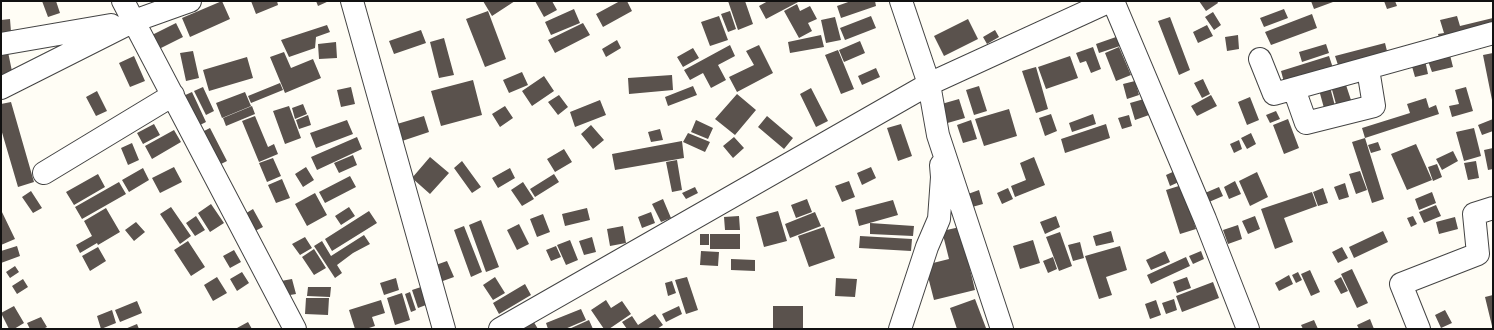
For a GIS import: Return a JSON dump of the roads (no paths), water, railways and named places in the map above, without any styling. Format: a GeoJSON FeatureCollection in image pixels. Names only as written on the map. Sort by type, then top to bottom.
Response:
{"type":"FeatureCollection","features":[{"type":"Feature","properties":{"kind":"street"},"geometry":{"type":"LineString","coordinates":[[123,1],[295,329]]}},
{"type":"Feature","properties":{"kind":"street"},"geometry":{"type":"LineString","coordinates":[[1,88],[134,21],[190,1]]}},
{"type":"Feature","properties":{"kind":"street"},"geometry":{"type":"LineString","coordinates":[[352,1],[444,329]]}},
{"type":"Feature","properties":{"kind":"street"},"geometry":{"type":"LineString","coordinates":[[900,329],[927,247],[940,219],[942,177],[938,135],[928,84],[901,1]]}},
{"type":"Feature","properties":{"kind":"street"},"geometry":{"type":"LineString","coordinates":[[500,329],[928,84],[1112,1],[1205,219],[1248,329]]}},
{"type":"Feature","properties":{"kind":"street"},"geometry":{"type":"LineString","coordinates":[[1,44],[134,21]]}},
{"type":"Feature","properties":{"kind":"street"},"geometry":{"type":"LineString","coordinates":[[1260,59],[1274,94],[1493,33]]}},
{"type":"Feature","properties":{"kind":"street"},"geometry":{"type":"LineString","coordinates":[[1294,88],[1306,123],[1374,106],[1368,69]]}},
{"type":"Feature","properties":{"kind":"street"},"geometry":{"type":"LineString","coordinates":[[44,173],[173,96]]}},
{"type":"Feature","properties":{"kind":"street"},"geometry":{"type":"LineString","coordinates":[[938,135],[1002,329]]}},
{"type":"Feature","properties":{"kind":"street"},"geometry":{"type":"LineString","coordinates":[[1419,329],[1401,284],[1478,254],[1474,214],[1493,208]]}}]}
